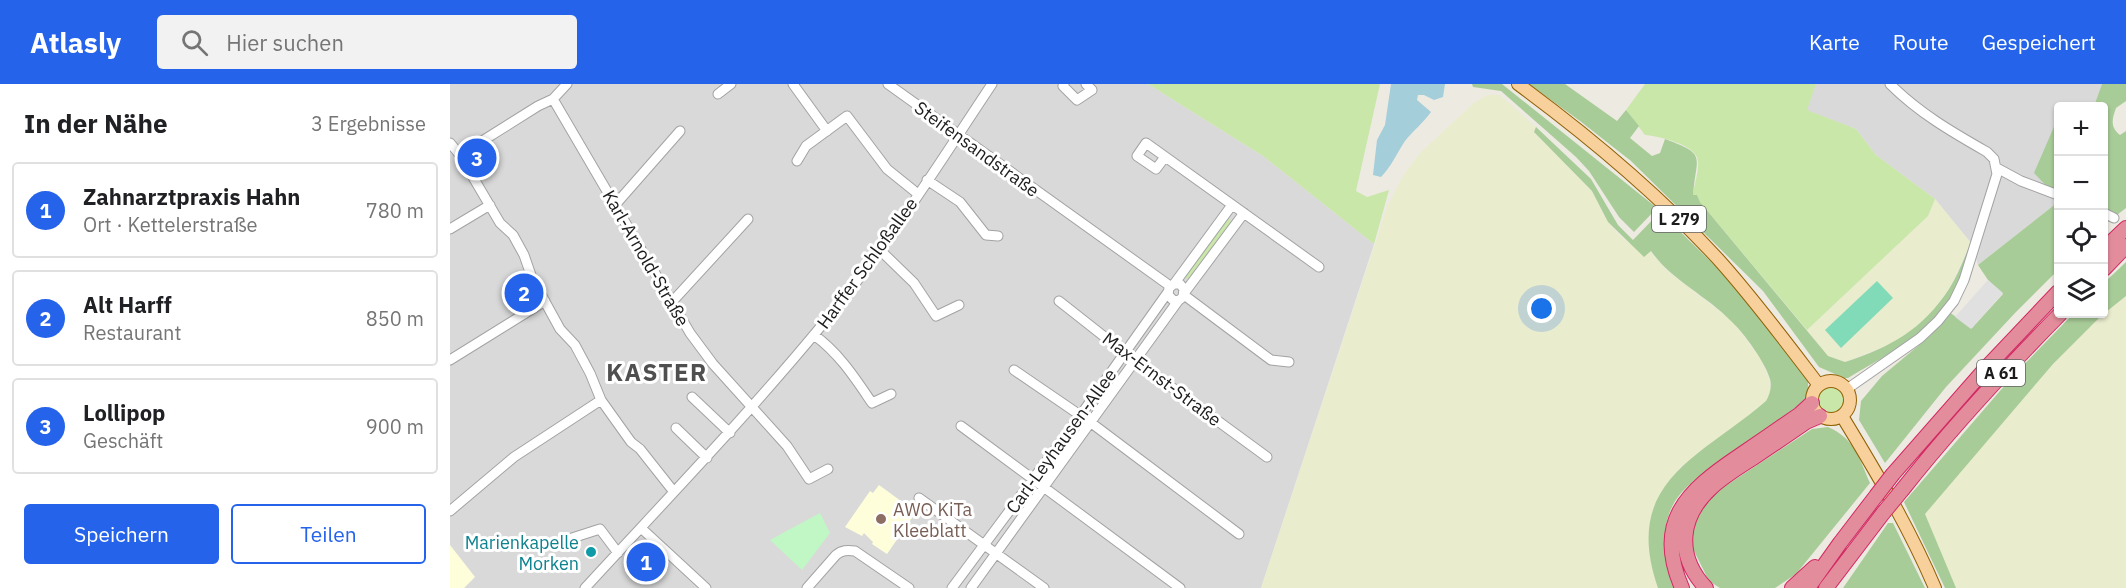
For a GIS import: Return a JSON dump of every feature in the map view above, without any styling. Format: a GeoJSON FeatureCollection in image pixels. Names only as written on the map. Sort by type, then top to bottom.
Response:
{"type":"FeatureCollection","features":[{"type":"Feature","properties":{"kind":"highway"},"geometry":{"type":"LineString","coordinates":[[2108,244],[2126,228]]}},
{"type":"Feature","properties":{"kind":"highway"},"geometry":{"type":"LineString","coordinates":[[2107,264],[2126,246]]}},
{"type":"Feature","properties":{"kind":"highway","name":"A 61"},"geometry":{"type":"LineString","coordinates":[[1808,588],[1893,474],[1986,368],[2054,296]]}},
{"type":"Feature","properties":{"kind":"highway","name":"A 61"},"geometry":{"type":"LineString","coordinates":[[1826,588],[1945,435],[2056,318]]}},
{"type":"Feature","properties":{"kind":"highway"},"geometry":{"type":"LineString","coordinates":[[1682,588],[1673,561],[1672,541],[1678,513],[1689,495],[1713,473],[1800,414],[1812,403]]}},
{"type":"Feature","properties":{"kind":"highway"},"geometry":{"type":"LineString","coordinates":[[1706,588],[1693,571],[1686,550],[1686,529],[1698,501],[1721,480],[1806,422],[1820,416]]}},
{"type":"Feature","properties":{"kind":"highway"},"geometry":{"type":"LineString","coordinates":[[1792,588],[1840,543]]}},
{"type":"Feature","properties":{"kind":"main road","name":"L 279"},"geometry":{"type":"LineString","coordinates":[[1518,84],[1616,160],[1675,215],[1719,260],[1818,384]]}},
{"type":"Feature","properties":{"kind":"main road"},"geometry":{"type":"LineString","coordinates":[[1831,380],[1843,384],[1847,389],[1850,401],[1842,416],[1831,419],[1820,416],[1812,403],[1812,393],[1818,384],[1831,380]]}},
{"type":"Feature","properties":{"kind":"main road"},"geometry":{"type":"LineString","coordinates":[[1842,416],[1881,478],[1919,551],[1935,588]]}},
{"type":"Feature","properties":{"kind":"street"},"geometry":{"type":"LineString","coordinates":[[460,155],[553,99],[567,84]]}},
{"type":"Feature","properties":{"kind":"street"},"geometry":{"type":"LineString","coordinates":[[718,94],[731,84]]}},
{"type":"Feature","properties":{"kind":"street"},"geometry":{"type":"LineString","coordinates":[[793,84],[827,131]]}},
{"type":"Feature","properties":{"kind":"street","name":"Harffer Schloßallee"},"geometry":{"type":"LineString","coordinates":[[585,588],[753,408],[814,335],[880,250],[992,84]]}},
{"type":"Feature","properties":{"kind":"street"},"geometry":{"type":"LineString","coordinates":[[1064,84],[1063,86],[1077,100],[1092,90],[1086,84]]}},
{"type":"Feature","properties":{"kind":"street"},"geometry":{"type":"LineString","coordinates":[[1847,389],[1920,338],[1954,301],[1965,280],[1995,185],[1997,168],[1994,159],[1987,152],[1935,122],[1908,102],[1890,84]]}},
{"type":"Feature","properties":{"kind":"street","name":"Steifensandstraße"},"geometry":{"type":"LineString","coordinates":[[892,85],[1171,287]]}},
{"type":"Feature","properties":{"kind":"street","name":"Karl-Arnold-Straße"},"geometry":{"type":"LineString","coordinates":[[553,99],[671,303],[713,364],[787,446],[809,479],[828,469]]}},
{"type":"Feature","properties":{"kind":"street"},"geometry":{"type":"LineString","coordinates":[[797,161],[806,146],[847,116],[887,169],[918,194]]}},
{"type":"Feature","properties":{"kind":"street"},"geometry":{"type":"LineString","coordinates":[[615,205],[680,131]]}},
{"type":"Feature","properties":{"kind":"street"},"geometry":{"type":"LineString","coordinates":[[450,143],[460,155],[500,224],[513,236],[524,255],[532,278],[560,329],[575,345],[601,400],[631,442],[640,449],[674,492]]}},
{"type":"Feature","properties":{"kind":"street"},"geometry":{"type":"LineString","coordinates":[[1165,157],[1319,267]]}},
{"type":"Feature","properties":{"kind":"street"},"geometry":{"type":"LineString","coordinates":[[1997,168],[2021,181],[2054,193]]}},
{"type":"Feature","properties":{"kind":"street"},"geometry":{"type":"LineString","coordinates":[[927,180],[960,202],[986,235],[998,236]]}},
{"type":"Feature","properties":{"kind":"street"},"geometry":{"type":"LineString","coordinates":[[450,229],[490,204]]}},
{"type":"Feature","properties":{"kind":"street","name":"Carl-Leyhausen-Allee"},"geometry":{"type":"LineString","coordinates":[[952,588],[1080,416],[1232,205]]}},
{"type":"Feature","properties":{"kind":"street","name":"Carl-Leyhausen-Allee"},"geometry":{"type":"LineString","coordinates":[[972,588],[1090,422],[1244,213]]}},
{"type":"Feature","properties":{"kind":"street"},"geometry":{"type":"LineString","coordinates":[[2108,215],[2114,218]]}},
{"type":"Feature","properties":{"kind":"street"},"geometry":{"type":"LineString","coordinates":[[671,303],[748,219]]}},
{"type":"Feature","properties":{"kind":"street"},"geometry":{"type":"LineString","coordinates":[[880,250],[914,283],[936,316],[959,305]]}},
{"type":"Feature","properties":{"kind":"street"},"geometry":{"type":"LineString","coordinates":[[1183,296],[1170,298],[1171,287],[1180,284],[1183,296],[1271,360],[1289,362]]}},
{"type":"Feature","properties":{"kind":"street"},"geometry":{"type":"LineString","coordinates":[[450,360],[544,300]]}},
{"type":"Feature","properties":{"kind":"street","name":"Max-Ernst-Straße"},"geometry":{"type":"LineString","coordinates":[[1059,301],[1125,353],[1267,456]]}},
{"type":"Feature","properties":{"kind":"street"},"geometry":{"type":"LineString","coordinates":[[814,335],[829,346],[855,377],[872,403],[891,394]]}},
{"type":"Feature","properties":{"kind":"street"},"geometry":{"type":"LineString","coordinates":[[1014,370],[1090,422],[1239,534]]}},
{"type":"Feature","properties":{"kind":"street"},"geometry":{"type":"LineString","coordinates":[[692,397],[730,433]]}},
{"type":"Feature","properties":{"kind":"street"},"geometry":{"type":"LineString","coordinates":[[450,510],[514,458],[601,400]]}},
{"type":"Feature","properties":{"kind":"street"},"geometry":{"type":"LineString","coordinates":[[961,426],[1180,588]]}},
{"type":"Feature","properties":{"kind":"street"},"geometry":{"type":"LineString","coordinates":[[676,428],[707,458]]}},
{"type":"Feature","properties":{"kind":"street"},"geometry":{"type":"LineString","coordinates":[[919,498],[1044,588]]}},
{"type":"Feature","properties":{"kind":"street"},"geometry":{"type":"LineString","coordinates":[[641,528],[706,588]]}},
{"type":"Feature","properties":{"kind":"street"},"geometry":{"type":"LineString","coordinates":[[572,538],[600,529],[618,553]]}},
{"type":"Feature","properties":{"kind":"street"},"geometry":{"type":"LineString","coordinates":[[808,587],[836,555],[848,550],[855,551],[909,588]]}},
{"type":"Feature","properties":{"kind":"shaded area"},"geometry":{"type":"Polygon","coordinates":[[[450,84],[1148,84],[1263,156],[1374,244],[1261,588],[450,588],[450,84]]]}},
{"type":"Feature","properties":{"kind":"shaded area"},"geometry":{"type":"Polygon","coordinates":[[[1816,84],[2102,84],[2095,102],[2054,102],[2054,205],[1978,265],[1971,243],[1935,199],[1876,155],[1856,129],[1806,110],[1816,84]]]}},
{"type":"Feature","properties":{"kind":"shaded area"},"geometry":{"type":"Polygon","coordinates":[[[1488,95],[1500,95],[1536,127],[1534,132],[1592,191],[1608,222],[1618,234],[1630,244],[1650,251],[1666,270],[1732,321],[1760,358],[1769,378],[1771,391],[1766,401],[1750,415],[1679,468],[1653,570],[1658,588],[1261,588],[1388,205],[1403,176],[1420,153],[1475,102],[1488,95]]]}},
{"type":"Feature","properties":{"kind":"shaded area"},"geometry":{"type":"Polygon","coordinates":[[[1935,199],[1971,243],[1950,287],[1932,312],[1899,341],[1845,362],[1828,356],[1807,330],[1928,216],[1935,199]]]}},
{"type":"Feature","properties":{"kind":"shaded area"},"geometry":{"type":"Polygon","coordinates":[[[1988,280],[2003,293],[1971,329],[1955,317],[1988,280]]]}},
{"type":"Feature","properties":{"kind":"shaded area"},"geometry":{"type":"Polygon","coordinates":[[[2126,296],[2126,588],[1956,588],[1924,514],[2053,364],[2099,318],[2108,318],[2108,310],[2126,296]]]}},
{"type":"Feature","properties":{"kind":"shaded area","name":"AWO KiTa Kleeblatt"},"geometry":{"type":"Polygon","coordinates":[[[879,485],[916,512],[887,554],[872,544],[873,542],[864,533],[862,536],[845,527],[870,491],[873,493],[879,485]]]}},
{"type":"Feature","properties":{"kind":"shaded area"},"geometry":{"type":"Polygon","coordinates":[[[450,545],[475,577],[464,588],[450,588],[450,545]]]}},
{"type":"Feature","properties":{"kind":"green space"},"geometry":{"type":"Polygon","coordinates":[[[1148,84],[1380,84],[1356,191],[1367,197],[1389,190],[1374,244],[1263,156],[1148,84]]]}},
{"type":"Feature","properties":{"kind":"green space"},"geometry":{"type":"Polygon","coordinates":[[[1472,84],[1502,84],[1657,208],[1634,232],[1619,217],[1589,171],[1576,157],[1501,91],[1473,87],[1472,84]]]}},
{"type":"Feature","properties":{"kind":"green space"},"geometry":{"type":"Polygon","coordinates":[[[1529,84],[1565,84],[1617,121],[1626,110],[1639,126],[1630,138],[1652,156],[1660,153],[1665,139],[1694,153],[1697,164],[1693,195],[1697,195],[1700,202],[1828,356],[1845,362],[1891,343],[1916,326],[1928,316],[1949,289],[1971,243],[1962,275],[1950,300],[1930,324],[1890,353],[1848,378],[1819,367],[1763,291],[1631,161],[1529,84]]]}},
{"type":"Feature","properties":{"kind":"green space"},"geometry":{"type":"Polygon","coordinates":[[[1645,84],[1816,84],[1807,110],[1856,129],[1876,155],[1935,199],[1928,216],[1807,330],[1700,202],[1697,195],[1693,195],[1698,165],[1696,155],[1676,142],[1645,135],[1626,110],[1645,84]]]}},
{"type":"Feature","properties":{"kind":"green space"},"geometry":{"type":"Polygon","coordinates":[[[2102,84],[2126,84],[2126,101],[2116,108],[2113,123],[2120,135],[2126,131],[2126,208],[2108,222],[2108,102],[2095,102],[2102,84]]]}},
{"type":"Feature","properties":{"kind":"green space"},"geometry":{"type":"Polygon","coordinates":[[[1536,127],[1591,179],[1618,225],[1633,240],[1660,212],[1740,290],[1808,380],[1805,401],[1701,475],[1682,492],[1675,502],[1666,526],[1665,551],[1670,577],[1675,588],[1658,588],[1649,552],[1650,522],[1659,497],[1673,476],[1693,457],[1766,401],[1771,385],[1770,379],[1754,348],[1731,321],[1669,271],[1651,251],[1644,257],[1608,222],[1592,191],[1534,132],[1536,127]]]}},
{"type":"Feature","properties":{"kind":"green space"},"geometry":{"type":"Polygon","coordinates":[[[2054,127],[2054,194],[2034,173],[2054,127]]]}},
{"type":"Feature","properties":{"kind":"green space"},"geometry":{"type":"Polygon","coordinates":[[[2054,205],[2054,274],[1946,387],[1885,463],[1859,420],[1861,401],[1882,376],[1930,336],[1949,312],[1972,328],[2003,294],[1988,280],[1978,265],[2054,205]]]}},
{"type":"Feature","properties":{"kind":"green space"},"geometry":{"type":"Polygon","coordinates":[[[1226,217],[1229,217],[1231,222],[1191,279],[1184,277],[1226,217]]]}},
{"type":"Feature","properties":{"kind":"green space"},"geometry":{"type":"Polygon","coordinates":[[[2126,262],[2126,296],[2108,311],[2108,279],[2126,262]]]}},
{"type":"Feature","properties":{"kind":"green space"},"geometry":{"type":"Polygon","coordinates":[[[1877,281],[1893,298],[1841,348],[1825,330],[1877,281]]]}},
{"type":"Feature","properties":{"kind":"green space"},"geometry":{"type":"Polygon","coordinates":[[[2069,318],[2100,318],[2053,364],[1925,514],[1956,588],[1945,588],[1904,502],[2012,377],[2069,318]]]}},
{"type":"Feature","properties":{"kind":"green space"},"geometry":{"type":"Polygon","coordinates":[[[1831,382],[1843,387],[1848,399],[1843,411],[1831,416],[1819,411],[1814,399],[1819,387],[1831,382]]]}},
{"type":"Feature","properties":{"kind":"green space"},"geometry":{"type":"Polygon","coordinates":[[[1828,427],[1850,443],[1870,483],[1796,574],[1775,588],[1720,588],[1709,581],[1693,549],[1692,531],[1701,509],[1716,492],[1812,429],[1828,427]]]}},
{"type":"Feature","properties":{"kind":"green space"},"geometry":{"type":"Polygon","coordinates":[[[820,513],[830,533],[802,570],[770,540],[820,513]]]}},
{"type":"Feature","properties":{"kind":"green space"},"geometry":{"type":"Polygon","coordinates":[[[1888,523],[1893,523],[1925,588],[1843,588],[1888,523]]]}},
{"type":"Feature","properties":{"kind":"water"},"geometry":{"type":"Polygon","coordinates":[[[1391,84],[1445,84],[1443,97],[1434,100],[1418,95],[1417,100],[1431,112],[1405,141],[1381,177],[1373,175],[1377,140],[1385,125],[1391,84]]]}},
{"type":"Feature","properties":{"kind":"place","name":"Lollipop"},"geometry":{"type":"Point","coordinates":[477,158]}},
{"type":"Feature","properties":{"kind":"place","name":"Alt Harff"},"geometry":{"type":"Point","coordinates":[524,293]}},
{"type":"Feature","properties":{"kind":"place","name":"AWO KiTa Kleeblatt"},"geometry":{"type":"Point","coordinates":[881,519]}},
{"type":"Feature","properties":{"kind":"place","name":"Marienkapelle Morken"},"geometry":{"type":"Point","coordinates":[591,552]}},
{"type":"Feature","properties":{"kind":"place","name":"Zahnarztpraxis Hahn"},"geometry":{"type":"Point","coordinates":[646,562]}},
{"type":"Feature","properties":{"kind":"district","name":"KASTER"},"geometry":{"type":"Point","coordinates":[657,372]}}]}
